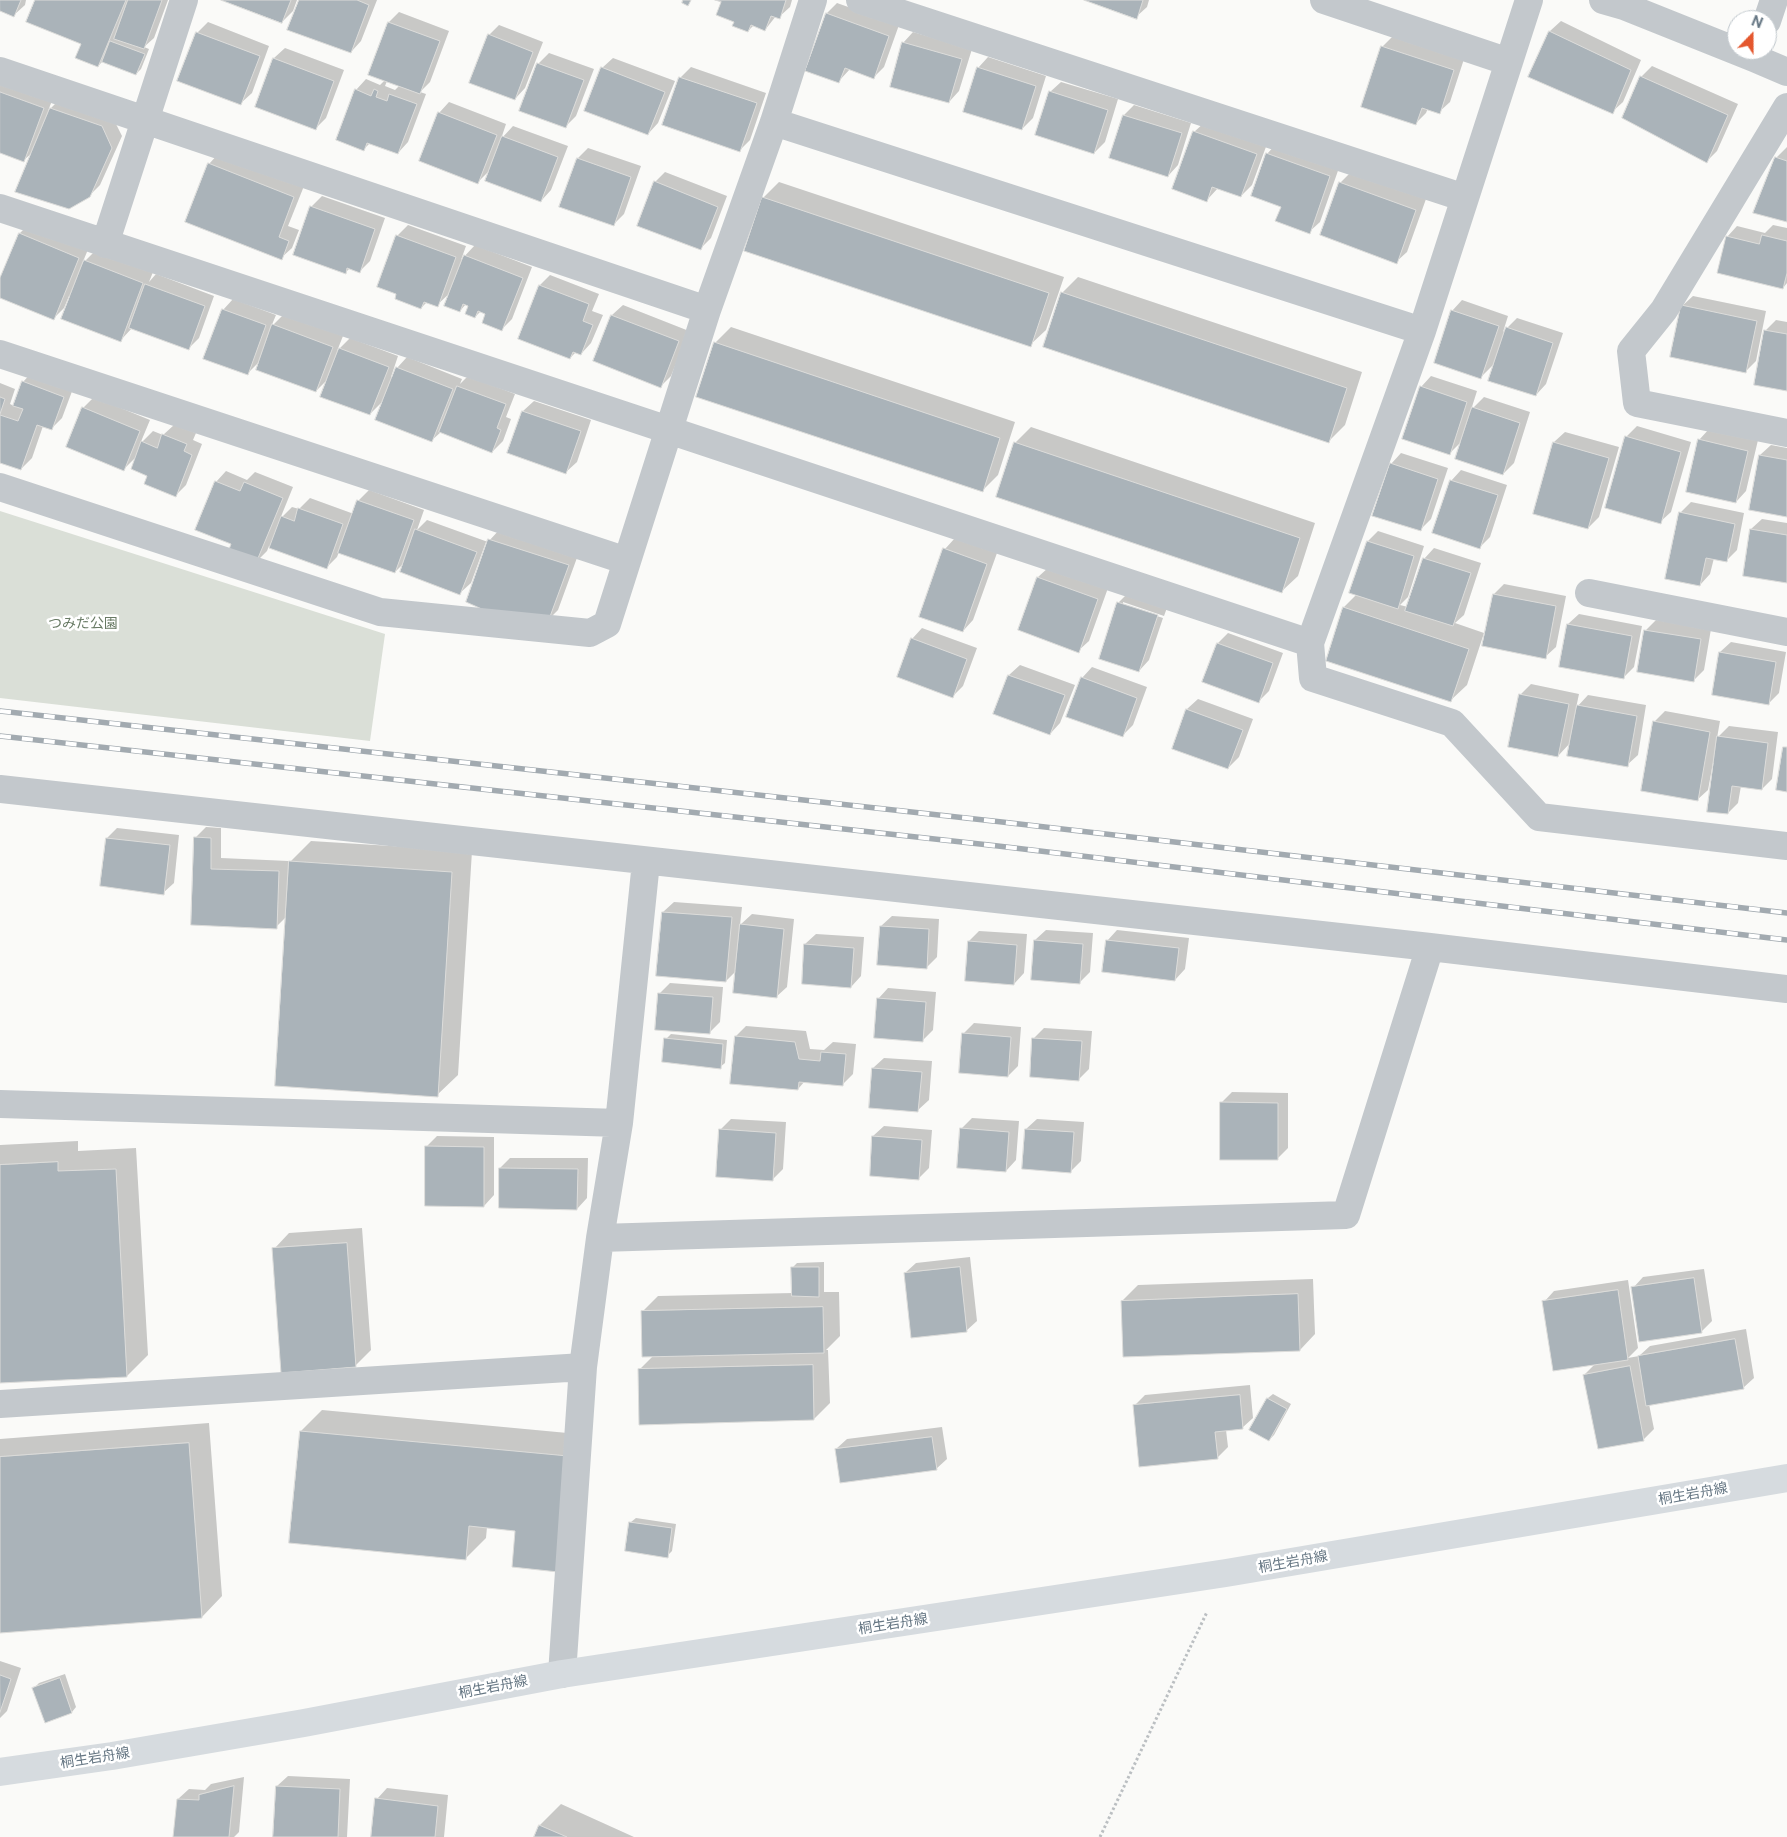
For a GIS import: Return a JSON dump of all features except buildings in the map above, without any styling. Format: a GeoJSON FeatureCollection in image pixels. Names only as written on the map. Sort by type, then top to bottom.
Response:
{"type":"FeatureCollection","features":[{"type":"Feature","properties":{"kind":"main road","name":"桐生岩舟線"},"geometry":{"type":"LineString","coordinates":[[0,1772],[112,1756],[304,1723],[562,1674],[1226,1574],[1787,1478]]}},
{"type":"Feature","properties":{"kind":"street"},"geometry":{"type":"LineString","coordinates":[[104,244],[184,0]]}},
{"type":"Feature","properties":{"kind":"street"},"geometry":{"type":"LineString","coordinates":[[0,487],[380,612],[590,633],[607,624],[707,310],[774,122],[814,0]]}},
{"type":"Feature","properties":{"kind":"street"},"geometry":{"type":"LineString","coordinates":[[860,0],[1465,198]]}},
{"type":"Feature","properties":{"kind":"street"},"geometry":{"type":"LineString","coordinates":[[1324,0],[1509,62]]}},
{"type":"Feature","properties":{"kind":"street"},"geometry":{"type":"LineString","coordinates":[[1529,0],[1422,332],[1310,643],[1313,678],[1452,723],[1539,817],[1787,846]]}},
{"type":"Feature","properties":{"kind":"street"},"geometry":{"type":"LineString","coordinates":[[1603,0],[1727,43]]}},
{"type":"Feature","properties":{"kind":"street"},"geometry":{"type":"LineString","coordinates":[[1766,60],[1787,72]]}},
{"type":"Feature","properties":{"kind":"street"},"geometry":{"type":"LineString","coordinates":[[0,71],[707,310]]}},
{"type":"Feature","properties":{"kind":"street"},"geometry":{"type":"LineString","coordinates":[[1787,108],[1664,310],[1631,351],[1637,403],[1787,433]]}},
{"type":"Feature","properties":{"kind":"street"},"geometry":{"type":"LineString","coordinates":[[774,122],[1422,332]]}},
{"type":"Feature","properties":{"kind":"street"},"geometry":{"type":"LineString","coordinates":[[0,210],[668,429],[1310,643]]}},
{"type":"Feature","properties":{"kind":"street"},"geometry":{"type":"LineString","coordinates":[[0,354],[627,561]]}},
{"type":"Feature","properties":{"kind":"street"},"geometry":{"type":"LineString","coordinates":[[1588,593],[1787,632]]}},
{"type":"Feature","properties":{"kind":"street"},"geometry":{"type":"LineString","coordinates":[[0,790],[1430,947],[1787,989]]}},
{"type":"Feature","properties":{"kind":"street"},"geometry":{"type":"LineString","coordinates":[[562,1674],[582,1367],[600,1238],[619,1123],[646,862]]}},
{"type":"Feature","properties":{"kind":"street"},"geometry":{"type":"LineString","coordinates":[[600,1238],[1346,1215],[1430,947]]}},
{"type":"Feature","properties":{"kind":"street"},"geometry":{"type":"LineString","coordinates":[[0,1104],[619,1123]]}},
{"type":"Feature","properties":{"kind":"street"},"geometry":{"type":"LineString","coordinates":[[0,1404],[582,1367]]}},
{"type":"Feature","properties":{"kind":"path"},"geometry":{"type":"LineString","coordinates":[[1100,1837],[1226,1574]]}},
{"type":"Feature","properties":{"kind":"green space","name":"つみだ公園"},"geometry":{"type":"Polygon","coordinates":[[[0,511],[385,634],[370,741],[0,698],[0,511]]]}},
{"type":"Feature","properties":{"kind":"railway"},"geometry":{"type":"LineString","coordinates":[[0,711],[1002,822],[1787,913]]}},
{"type":"Feature","properties":{"kind":"railway"},"geometry":{"type":"LineString","coordinates":[[0,736],[998,846],[1787,940]]}}]}
